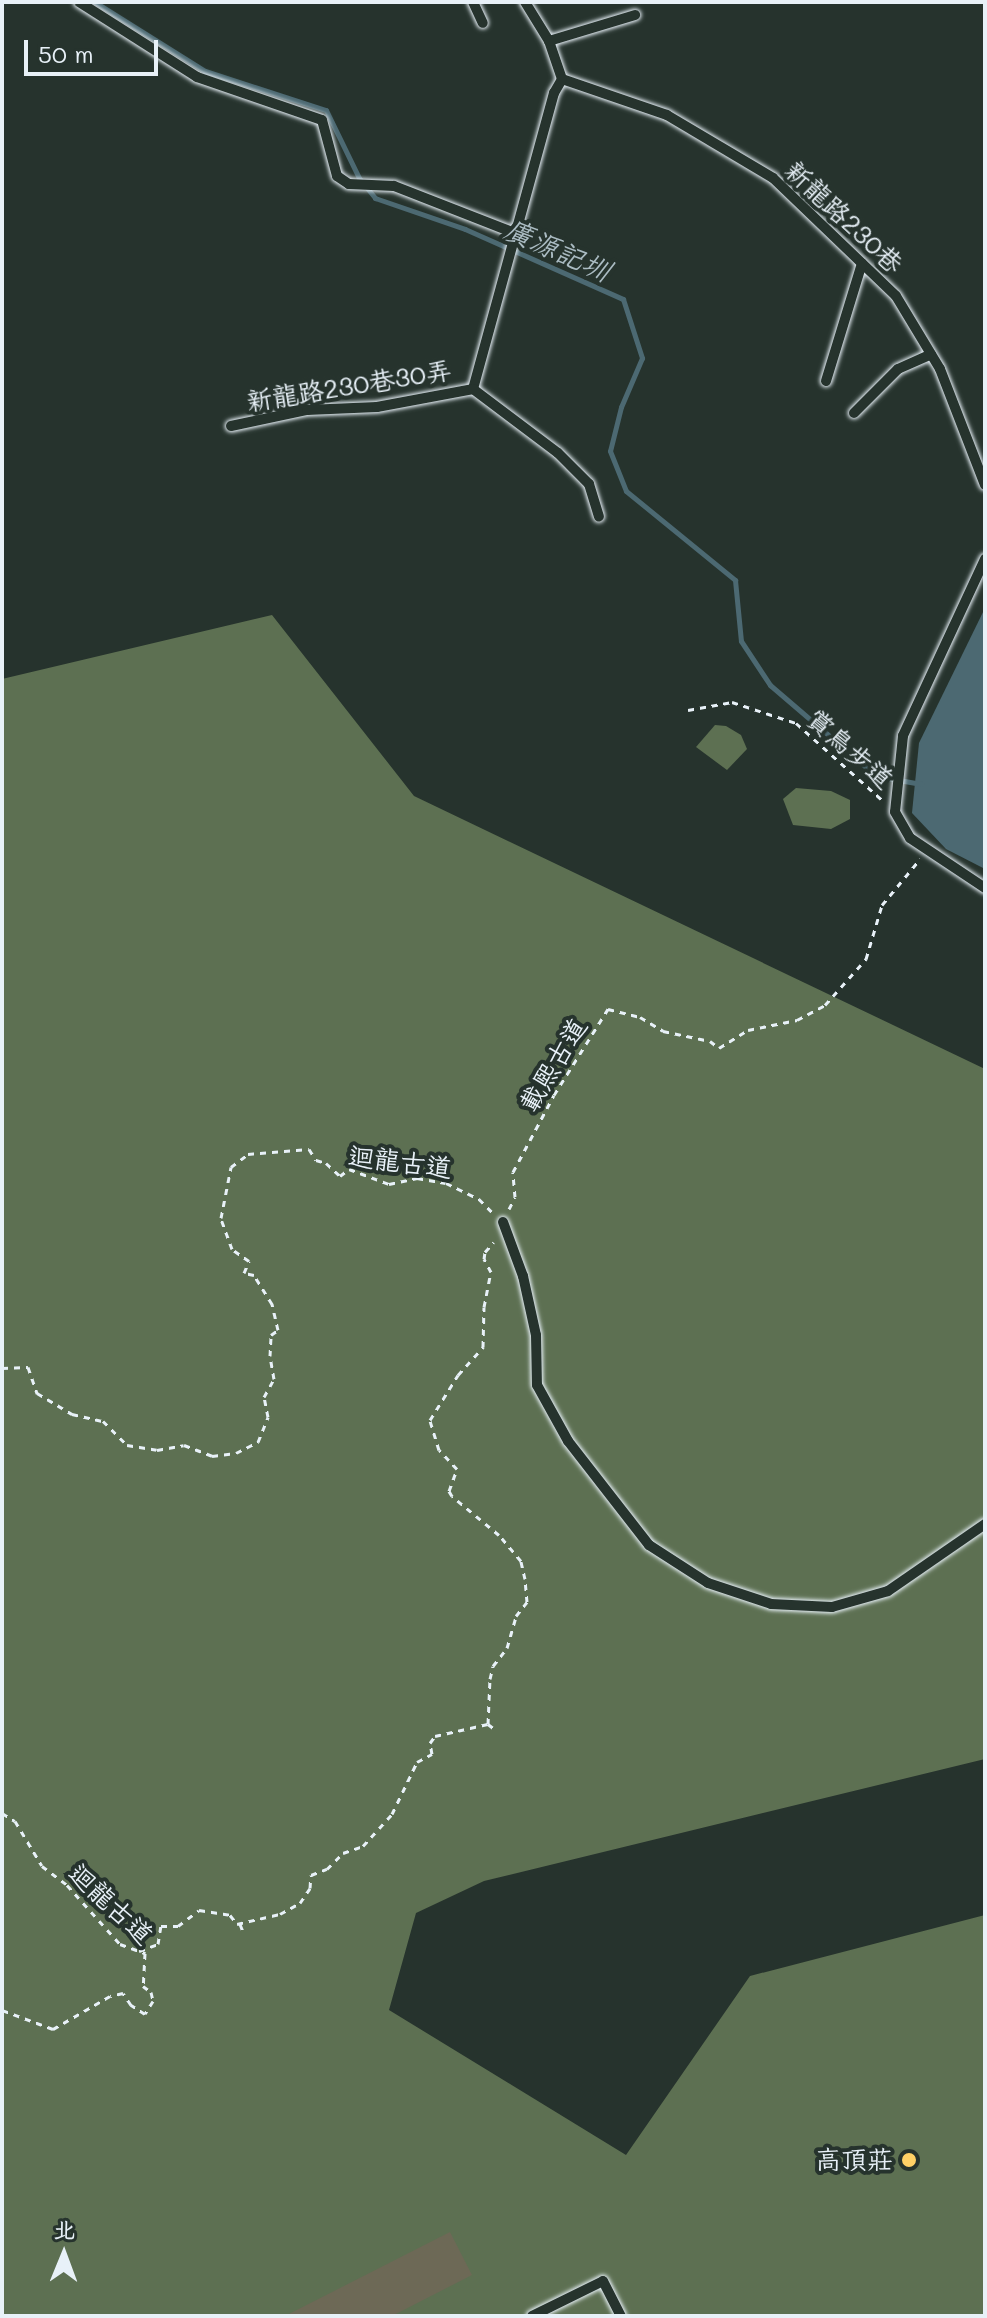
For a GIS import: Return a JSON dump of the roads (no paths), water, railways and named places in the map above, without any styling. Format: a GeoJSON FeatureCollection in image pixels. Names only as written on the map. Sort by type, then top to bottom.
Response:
{"type":"FeatureCollection","features":[{"type":"Feature","properties":{"kind":"lane"},"geometry":{"type":"LineString","coordinates":[[79,2],[197,77],[322,120],[337,176],[349,184],[394,186],[515,238]]}},
{"type":"Feature","properties":{"kind":"lane"},"geometry":{"type":"LineString","coordinates":[[473,2],[483,23]]}},
{"type":"Feature","properties":{"kind":"lane"},"geometry":{"type":"LineString","coordinates":[[525,2],[549,41],[562,79]]}},
{"type":"Feature","properties":{"kind":"lane"},"geometry":{"type":"LineString","coordinates":[[549,41],[635,15]]}},
{"type":"Feature","properties":{"kind":"lane","name":"新龍路230巷30弄"},"geometry":{"type":"LineString","coordinates":[[473,389],[554,93],[562,79]]}},
{"type":"Feature","properties":{"kind":"lane","name":"新龍路230巷"},"geometry":{"type":"LineString","coordinates":[[562,79],[667,115],[773,178],[862,263],[896,296],[931,354],[985,485]]}},
{"type":"Feature","properties":{"kind":"lane"},"geometry":{"type":"LineString","coordinates":[[826,381],[862,263]]}},
{"type":"Feature","properties":{"kind":"lane"},"geometry":{"type":"LineString","coordinates":[[854,413],[898,369],[931,354]]}},
{"type":"Feature","properties":{"kind":"lane","name":"新龍路230巷30弄"},"geometry":{"type":"LineString","coordinates":[[231,426],[307,410],[377,407],[473,389],[558,453],[589,484],[599,516]]}},
{"type":"Feature","properties":{"kind":"lane"},"geometry":{"type":"LineString","coordinates":[[985,559],[903,736],[895,812],[910,838],[985,888]]}},
{"type":"Feature","properties":{"kind":"lane"},"geometry":{"type":"LineString","coordinates":[[503,1222],[523,1276],[536,1335],[537,1385],[562,1430],[649,1545],[708,1583],[771,1604],[832,1607],[888,1591],[985,1524]]}},
{"type":"Feature","properties":{"kind":"lane"},"geometry":{"type":"LineString","coordinates":[[532,2316],[603,2281],[621,2316]]}},
{"type":"Feature","properties":{"kind":"water"},"geometry":{"type":"Polygon","coordinates":[[[985,608],[985,869],[946,849],[912,813],[919,743],[985,608]]]}},
{"type":"Feature","properties":{"kind":"waterway","name":"廣源記圳"},"geometry":{"type":"LineString","coordinates":[[95,2],[205,71],[326,110],[359,178],[375,198],[465,229],[623,299],[642,358],[621,407],[610,451],[626,491],[735,580],[741,641],[770,685],[876,776],[921,784]]}},
{"type":"Feature","properties":{"kind":"place","name":"高頂莊"},"geometry":{"type":"Point","coordinates":[909,2160]}}]}
